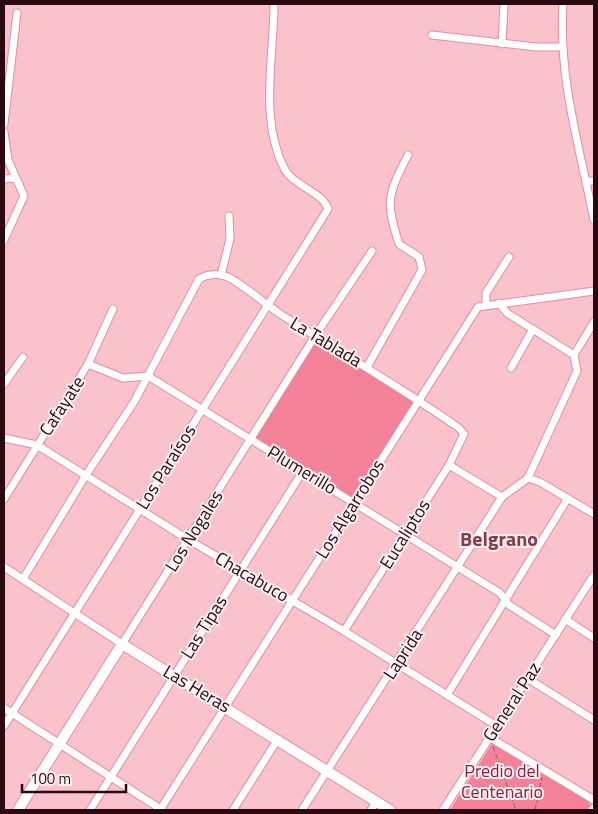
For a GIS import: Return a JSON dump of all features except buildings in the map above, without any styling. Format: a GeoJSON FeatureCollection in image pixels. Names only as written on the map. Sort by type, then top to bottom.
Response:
{"type":"FeatureCollection","features":[{"type":"Feature","properties":{"kind":"street","name":"Los Paraísos"},"geometry":{"type":"LineString","coordinates":[[4,726],[328,209],[322,199],[301,186],[285,170],[278,153],[270,107],[274,4]]}},
{"type":"Feature","properties":{"kind":"street"},"geometry":{"type":"LineString","coordinates":[[502,44],[504,4]]}},
{"type":"Feature","properties":{"kind":"street"},"geometry":{"type":"LineString","coordinates":[[562,4],[563,47],[575,132],[594,220]]}},
{"type":"Feature","properties":{"kind":"street"},"geometry":{"type":"LineString","coordinates":[[4,124],[16,13]]}},
{"type":"Feature","properties":{"kind":"street"},"geometry":{"type":"LineString","coordinates":[[432,35],[502,44],[563,47]]}},
{"type":"Feature","properties":{"kind":"street"},"geometry":{"type":"LineString","coordinates":[[4,132],[8,160],[24,196],[24,201],[4,240]]}},
{"type":"Feature","properties":{"kind":"street"},"geometry":{"type":"LineString","coordinates":[[367,366],[422,270],[419,257],[399,244],[391,221],[390,194],[408,155]]}},
{"type":"Feature","properties":{"kind":"street"},"geometry":{"type":"LineString","coordinates":[[4,178],[15,178]]}},
{"type":"Feature","properties":{"kind":"street"},"geometry":{"type":"LineString","coordinates":[[586,181],[594,181]]}},
{"type":"Feature","properties":{"kind":"street"},"geometry":{"type":"LineString","coordinates":[[23,579],[86,475],[134,402],[188,296],[199,279],[206,275],[221,275],[230,239],[229,216]]}},
{"type":"Feature","properties":{"kind":"street","name":"Los Nogales"},"geometry":{"type":"LineString","coordinates":[[18,810],[189,540],[315,336],[372,252]]}},
{"type":"Feature","properties":{"kind":"street"},"geometry":{"type":"LineString","coordinates":[[509,257],[486,293],[486,305],[594,291]]}},
{"type":"Feature","properties":{"kind":"street","name":"La Tablada"},"geometry":{"type":"LineString","coordinates":[[221,275],[229,278],[267,306],[420,400],[463,431],[464,437]]}},
{"type":"Feature","properties":{"kind":"street"},"geometry":{"type":"LineString","coordinates":[[499,303],[502,310],[574,356]]}},
{"type":"Feature","properties":{"kind":"street","name":"Los Algarrobos"},"geometry":{"type":"LineString","coordinates":[[161,810],[471,317],[478,307],[486,305]]}},
{"type":"Feature","properties":{"kind":"street","name":"Cafayate"},"geometry":{"type":"LineString","coordinates":[[4,499],[88,364],[113,309]]}},
{"type":"Feature","properties":{"kind":"street"},"geometry":{"type":"LineString","coordinates":[[449,465],[502,497],[528,478],[577,371],[574,356],[594,322]]}},
{"type":"Feature","properties":{"kind":"street"},"geometry":{"type":"LineString","coordinates":[[511,368],[533,330]]}},
{"type":"Feature","properties":{"kind":"street"},"geometry":{"type":"LineString","coordinates":[[4,384],[23,357]]}},
{"type":"Feature","properties":{"kind":"street"},"geometry":{"type":"LineString","coordinates":[[88,364],[123,378],[148,376]]}},
{"type":"Feature","properties":{"kind":"street","name":"Plumerillo"},"geometry":{"type":"LineString","coordinates":[[148,376],[201,410],[354,501],[500,594],[509,605],[556,635]]}},
{"type":"Feature","properties":{"kind":"street","name":"Eucaliptos"},"geometry":{"type":"LineString","coordinates":[[344,631],[449,465],[464,437]]}},
{"type":"Feature","properties":{"kind":"street","name":"Chacabuco"},"geometry":{"type":"LineString","coordinates":[[4,438],[37,445],[189,540],[293,600],[496,726]]}},
{"type":"Feature","properties":{"kind":"street","name":"Las Tipas"},"geometry":{"type":"LineString","coordinates":[[90,810],[173,675],[304,471]]}},
{"type":"Feature","properties":{"kind":"street"},"geometry":{"type":"LineString","coordinates":[[528,478],[540,482],[594,514]]}},
{"type":"Feature","properties":{"kind":"street","name":"Laprida"},"geometry":{"type":"LineString","coordinates":[[302,810],[502,497]]}},
{"type":"Feature","properties":{"kind":"street"},"geometry":{"type":"LineString","coordinates":[[447,696],[568,498]]}},
{"type":"Feature","properties":{"kind":"street","name":"Las Heras"},"geometry":{"type":"LineString","coordinates":[[4,567],[122,644],[327,770],[374,806],[390,810]]}},
{"type":"Feature","properties":{"kind":"street","name":"General Paz"},"geometry":{"type":"LineString","coordinates":[[443,810],[594,574]]}},
{"type":"Feature","properties":{"kind":"street"},"geometry":{"type":"LineString","coordinates":[[565,620],[594,638]]}},
{"type":"Feature","properties":{"kind":"street"},"geometry":{"type":"LineString","coordinates":[[527,678],[594,720]]}},
{"type":"Feature","properties":{"kind":"street"},"geometry":{"type":"LineString","coordinates":[[4,708],[161,810]]}},
{"type":"Feature","properties":{"kind":"street"},"geometry":{"type":"LineString","coordinates":[[489,737],[594,800]]}},
{"type":"Feature","properties":{"kind":"street"},"geometry":{"type":"LineString","coordinates":[[233,810],[278,739]]}},
{"type":"Feature","properties":{"kind":"path"},"geometry":{"type":"LineString","coordinates":[[489,737],[516,809]]}},
{"type":"Feature","properties":{"kind":"path"},"geometry":{"type":"LineString","coordinates":[[535,810],[542,782],[541,768]]}},
{"type":"Feature","properties":{"kind":"green space"},"geometry":{"type":"Polygon","coordinates":[[[315,336],[420,401],[354,501],[251,440],[315,336]]]}},
{"type":"Feature","properties":{"kind":"green space","name":"Predio del Centenario"},"geometry":{"type":"Polygon","coordinates":[[[493,742],[588,800],[591,807],[587,810],[450,810],[493,742]]]}},
{"type":"Feature","properties":{"kind":"district","name":"Belgrano"},"geometry":{"type":"Point","coordinates":[499,539]}}]}
